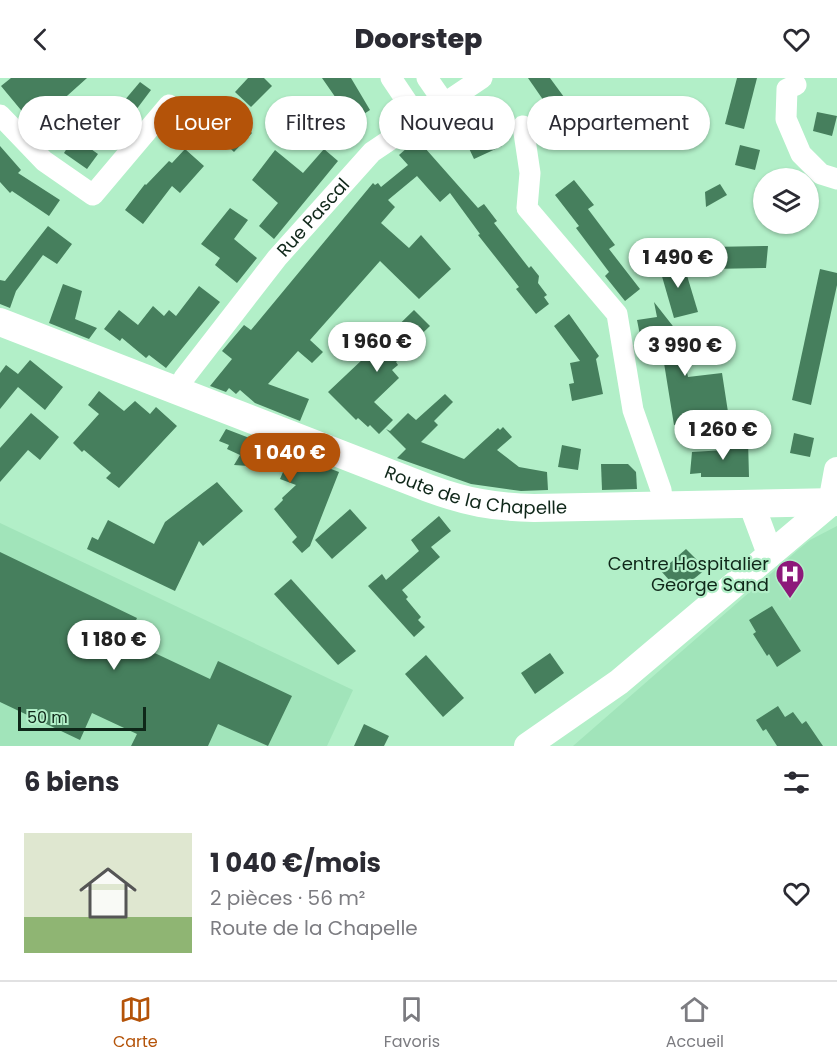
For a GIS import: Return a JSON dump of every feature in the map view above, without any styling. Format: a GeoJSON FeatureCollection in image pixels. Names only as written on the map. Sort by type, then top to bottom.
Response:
{"type":"FeatureCollection","features":[{"type":"Feature","properties":{"kind":"main road","name":"Route de la Chapelle"},"geometry":{"type":"LineString","coordinates":[[0,322],[428,488],[488,506],[525,508],[834,502]]}},
{"type":"Feature","properties":{"kind":"street"},"geometry":{"type":"LineString","coordinates":[[391,78],[403,96]]}},
{"type":"Feature","properties":{"kind":"street"},"geometry":{"type":"LineString","coordinates":[[427,78],[439,96]]}},
{"type":"Feature","properties":{"kind":"street","name":"Rue Pascal"},"geometry":{"type":"LineString","coordinates":[[456,96],[482,78]]}},
{"type":"Feature","properties":{"kind":"street"},"geometry":{"type":"LineString","coordinates":[[796,85],[787,89],[786,119],[794,141],[801,154],[821,174],[837,179]]}},
{"type":"Feature","properties":{"kind":"street"},"geometry":{"type":"LineString","coordinates":[[0,115],[44,161],[93,195],[154,123]]}},
{"type":"Feature","properties":{"kind":"street"},"geometry":{"type":"LineString","coordinates":[[523,126],[530,173],[527,208],[617,314],[633,410],[661,490],[663,504]]}},
{"type":"Feature","properties":{"kind":"street","name":"Rue Pascal"},"geometry":{"type":"LineString","coordinates":[[177,390],[277,258],[372,152],[379,147]]}},
{"type":"Feature","properties":{"kind":"street"},"geometry":{"type":"LineString","coordinates":[[527,746],[619,682],[834,502],[837,470]]}},
{"type":"Feature","properties":{"kind":"street"},"geometry":{"type":"LineString","coordinates":[[752,503],[770,554]]}},
{"type":"Feature","properties":{"kind":"shaded area"},"geometry":{"type":"Polygon","coordinates":[[[0,523],[353,690],[327,746],[0,746],[0,523]]]}},
{"type":"Feature","properties":{"kind":"shaded area","name":"Centre Hospitalier George Sand"},"geometry":{"type":"Polygon","coordinates":[[[837,526],[837,746],[573,746],[799,549],[810,540],[837,526]]]}},
{"type":"Feature","properties":{"kind":"building"},"geometry":{"type":"Polygon","coordinates":[[[11,78],[87,78],[67,96],[18,96],[18,106],[1,86],[11,78]]]}},
{"type":"Feature","properties":{"kind":"building"},"geometry":{"type":"Polygon","coordinates":[[[248,78],[264,78],[272,86],[253,105],[253,96],[239,96],[235,92],[248,78]]]}},
{"type":"Feature","properties":{"kind":"building"},"geometry":{"type":"Polygon","coordinates":[[[322,78],[351,78],[362,96],[335,96],[322,78]]]}},
{"type":"Feature","properties":{"kind":"building"},"geometry":{"type":"Polygon","coordinates":[[[528,78],[550,78],[563,96],[540,96],[528,78]]]}},
{"type":"Feature","properties":{"kind":"building"},"geometry":{"type":"Polygon","coordinates":[[[737,78],[757,78],[744,129],[725,124],[737,78]]]}},
{"type":"Feature","properties":{"kind":"building"},"geometry":{"type":"Polygon","coordinates":[[[140,82],[151,90],[142,102],[142,96],[128,96],[140,82]]]}},
{"type":"Feature","properties":{"kind":"building"},"geometry":{"type":"Polygon","coordinates":[[[817,112],[837,116],[832,136],[813,131],[817,112]]]}},
{"type":"Feature","properties":{"kind":"building"},"geometry":{"type":"Polygon","coordinates":[[[740,145],[760,150],[756,168],[753,170],[735,165],[740,145]]]}},
{"type":"Feature","properties":{"kind":"building"},"geometry":{"type":"Polygon","coordinates":[[[0,146],[21,170],[18,173],[60,200],[49,216],[12,191],[10,193],[0,182],[0,146]]]}},
{"type":"Feature","properties":{"kind":"building"},"geometry":{"type":"Polygon","coordinates":[[[66,150],[92,150],[98,154],[87,169],[64,153],[66,150]]]}},
{"type":"Feature","properties":{"kind":"building"},"geometry":{"type":"Polygon","coordinates":[[[186,150],[204,166],[180,193],[172,186],[143,224],[125,210],[145,184],[169,161],[172,163],[186,150]]]}},
{"type":"Feature","properties":{"kind":"building"},"geometry":{"type":"Polygon","coordinates":[[[275,150],[303,173],[323,150],[338,161],[274,239],[259,226],[278,203],[252,180],[275,150]]]}},
{"type":"Feature","properties":{"kind":"building"},"geometry":{"type":"Polygon","coordinates":[[[405,150],[427,150],[478,208],[484,204],[497,221],[494,223],[529,268],[531,266],[539,276],[538,283],[547,295],[544,297],[549,304],[536,314],[516,289],[519,287],[478,235],[480,234],[450,193],[440,202],[417,176],[388,200],[395,207],[381,223],[409,248],[421,235],[451,269],[419,299],[380,261],[310,340],[323,352],[312,363],[298,351],[268,384],[309,399],[300,421],[255,403],[240,390],[236,394],[229,388],[226,392],[210,386],[232,359],[222,351],[244,325],[251,330],[373,183],[375,185],[378,183],[381,187],[408,165],[399,155],[405,150]]]}},
{"type":"Feature","properties":{"kind":"building"},"geometry":{"type":"Polygon","coordinates":[[[470,150],[493,150],[474,159],[470,150]]]}},
{"type":"Feature","properties":{"kind":"building"},"geometry":{"type":"Polygon","coordinates":[[[574,180],[594,205],[588,209],[615,245],[609,249],[640,289],[625,301],[605,276],[609,272],[576,228],[579,226],[555,195],[574,180]]]}},
{"type":"Feature","properties":{"kind":"building"},"geometry":{"type":"Polygon","coordinates":[[[720,184],[727,195],[706,207],[705,192],[720,184]]]}},
{"type":"Feature","properties":{"kind":"building"},"geometry":{"type":"Polygon","coordinates":[[[230,208],[248,220],[234,239],[257,258],[237,283],[215,265],[220,258],[201,244],[230,208]]]}},
{"type":"Feature","properties":{"kind":"building"},"geometry":{"type":"Polygon","coordinates":[[[48,226],[72,244],[57,264],[43,255],[16,291],[10,308],[0,304],[0,280],[5,281],[48,226]]]}},
{"type":"Feature","properties":{"kind":"building"},"geometry":{"type":"Polygon","coordinates":[[[768,246],[766,268],[710,269],[710,247],[768,246]]]}},
{"type":"Feature","properties":{"kind":"building"},"geometry":{"type":"Polygon","coordinates":[[[682,259],[698,312],[674,318],[659,266],[682,259]]]}},
{"type":"Feature","properties":{"kind":"building"},"geometry":{"type":"Polygon","coordinates":[[[820,269],[837,273],[837,285],[811,405],[792,400],[820,269]]]}},
{"type":"Feature","properties":{"kind":"building"},"geometry":{"type":"Polygon","coordinates":[[[63,284],[82,291],[75,319],[97,328],[89,339],[49,323],[63,284]]]}},
{"type":"Feature","properties":{"kind":"building"},"geometry":{"type":"Polygon","coordinates":[[[199,286],[220,302],[166,368],[149,355],[146,358],[122,338],[120,341],[104,329],[119,310],[138,325],[153,306],[164,316],[169,310],[176,316],[199,286]]]}},
{"type":"Feature","properties":{"kind":"building"},"geometry":{"type":"Polygon","coordinates":[[[654,302],[676,330],[681,367],[686,367],[688,377],[722,373],[728,412],[694,417],[695,421],[674,425],[659,332],[640,335],[637,320],[657,317],[654,302]]]}},
{"type":"Feature","properties":{"kind":"building"},"geometry":{"type":"Polygon","coordinates":[[[414,310],[430,326],[396,362],[398,365],[392,370],[399,378],[374,402],[393,420],[379,434],[370,425],[368,427],[358,418],[356,420],[328,392],[364,358],[355,350],[368,337],[377,346],[414,310]]]}},
{"type":"Feature","properties":{"kind":"building"},"geometry":{"type":"Polygon","coordinates":[[[569,314],[599,356],[596,359],[603,394],[572,401],[569,384],[574,383],[570,363],[580,361],[554,326],[569,314]]]}},
{"type":"Feature","properties":{"kind":"building"},"geometry":{"type":"Polygon","coordinates":[[[30,360],[63,387],[45,410],[18,387],[0,409],[0,373],[6,365],[18,374],[30,360]]]}},
{"type":"Feature","properties":{"kind":"building"},"geometry":{"type":"Polygon","coordinates":[[[99,391],[124,411],[135,401],[150,414],[156,407],[177,426],[119,488],[106,478],[111,473],[73,443],[99,414],[88,405],[99,391]]]}},
{"type":"Feature","properties":{"kind":"building"},"geometry":{"type":"Polygon","coordinates":[[[445,394],[453,402],[434,421],[438,425],[421,442],[464,459],[498,428],[500,430],[503,427],[512,437],[497,450],[519,467],[547,472],[548,490],[521,491],[471,484],[397,458],[406,449],[386,429],[390,431],[408,413],[416,420],[445,394]]]}},
{"type":"Feature","properties":{"kind":"building"},"geometry":{"type":"Polygon","coordinates":[[[31,413],[59,437],[40,460],[28,450],[0,482],[0,448],[31,413]]]}},
{"type":"Feature","properties":{"kind":"building"},"geometry":{"type":"Polygon","coordinates":[[[226,429],[339,472],[310,546],[302,553],[292,542],[297,537],[274,509],[296,485],[280,479],[286,465],[258,470],[249,466],[234,465],[240,455],[227,449],[229,445],[219,441],[226,429]]]}},
{"type":"Feature","properties":{"kind":"building"},"geometry":{"type":"Polygon","coordinates":[[[794,433],[814,438],[810,457],[790,453],[794,433]]]}},
{"type":"Feature","properties":{"kind":"building"},"geometry":{"type":"Polygon","coordinates":[[[748,440],[749,477],[701,477],[701,473],[690,474],[692,452],[725,450],[724,441],[748,440]]]}},
{"type":"Feature","properties":{"kind":"building"},"geometry":{"type":"Polygon","coordinates":[[[562,445],[581,449],[578,470],[558,467],[562,445]]]}},
{"type":"Feature","properties":{"kind":"building"},"geometry":{"type":"Polygon","coordinates":[[[601,464],[628,464],[636,472],[637,489],[602,490],[601,464]]]}},
{"type":"Feature","properties":{"kind":"building"},"geometry":{"type":"Polygon","coordinates":[[[217,482],[243,511],[203,546],[199,541],[175,591],[87,549],[92,537],[98,540],[108,520],[154,544],[165,522],[217,482]]]}},
{"type":"Feature","properties":{"kind":"building"},"geometry":{"type":"Polygon","coordinates":[[[350,509],[367,528],[332,559],[315,540],[350,509]]]}},
{"type":"Feature","properties":{"kind":"building"},"geometry":{"type":"Polygon","coordinates":[[[439,516],[451,531],[431,547],[440,557],[402,590],[408,597],[406,599],[421,617],[418,620],[425,627],[414,637],[368,586],[382,574],[386,580],[419,551],[411,540],[439,516]]]}},
{"type":"Feature","properties":{"kind":"building"},"geometry":{"type":"Polygon","coordinates":[[[686,549],[706,569],[679,591],[661,571],[686,549]]]}},
{"type":"Feature","properties":{"kind":"building"},"geometry":{"type":"Polygon","coordinates":[[[0,552],[137,618],[127,640],[210,679],[218,661],[292,696],[268,746],[218,724],[208,746],[131,746],[137,734],[92,713],[80,740],[0,702],[0,552]]]}},
{"type":"Feature","properties":{"kind":"building"},"geometry":{"type":"Polygon","coordinates":[[[291,579],[356,651],[338,665],[274,594],[291,579]]]}},
{"type":"Feature","properties":{"kind":"building"},"geometry":{"type":"Polygon","coordinates":[[[772,606],[801,651],[777,667],[753,634],[756,632],[749,620],[772,606]]]}},
{"type":"Feature","properties":{"kind":"building"},"geometry":{"type":"Polygon","coordinates":[[[550,653],[564,673],[535,694],[521,673],[550,653]]]}},
{"type":"Feature","properties":{"kind":"building"},"geometry":{"type":"Polygon","coordinates":[[[426,655],[464,698],[443,717],[405,674],[426,655]]]}},
{"type":"Feature","properties":{"kind":"building"},"geometry":{"type":"Polygon","coordinates":[[[778,706],[785,717],[793,712],[802,724],[806,721],[823,746],[777,746],[766,729],[763,731],[756,720],[778,706]]]}},
{"type":"Feature","properties":{"kind":"building"},"geometry":{"type":"Polygon","coordinates":[[[364,724],[389,736],[384,746],[354,746],[364,724]]]}},
{"type":"Feature","properties":{"kind":"place","name":"Centre Hospitalier George Sand"},"geometry":{"type":"Point","coordinates":[790,600]}}]}
